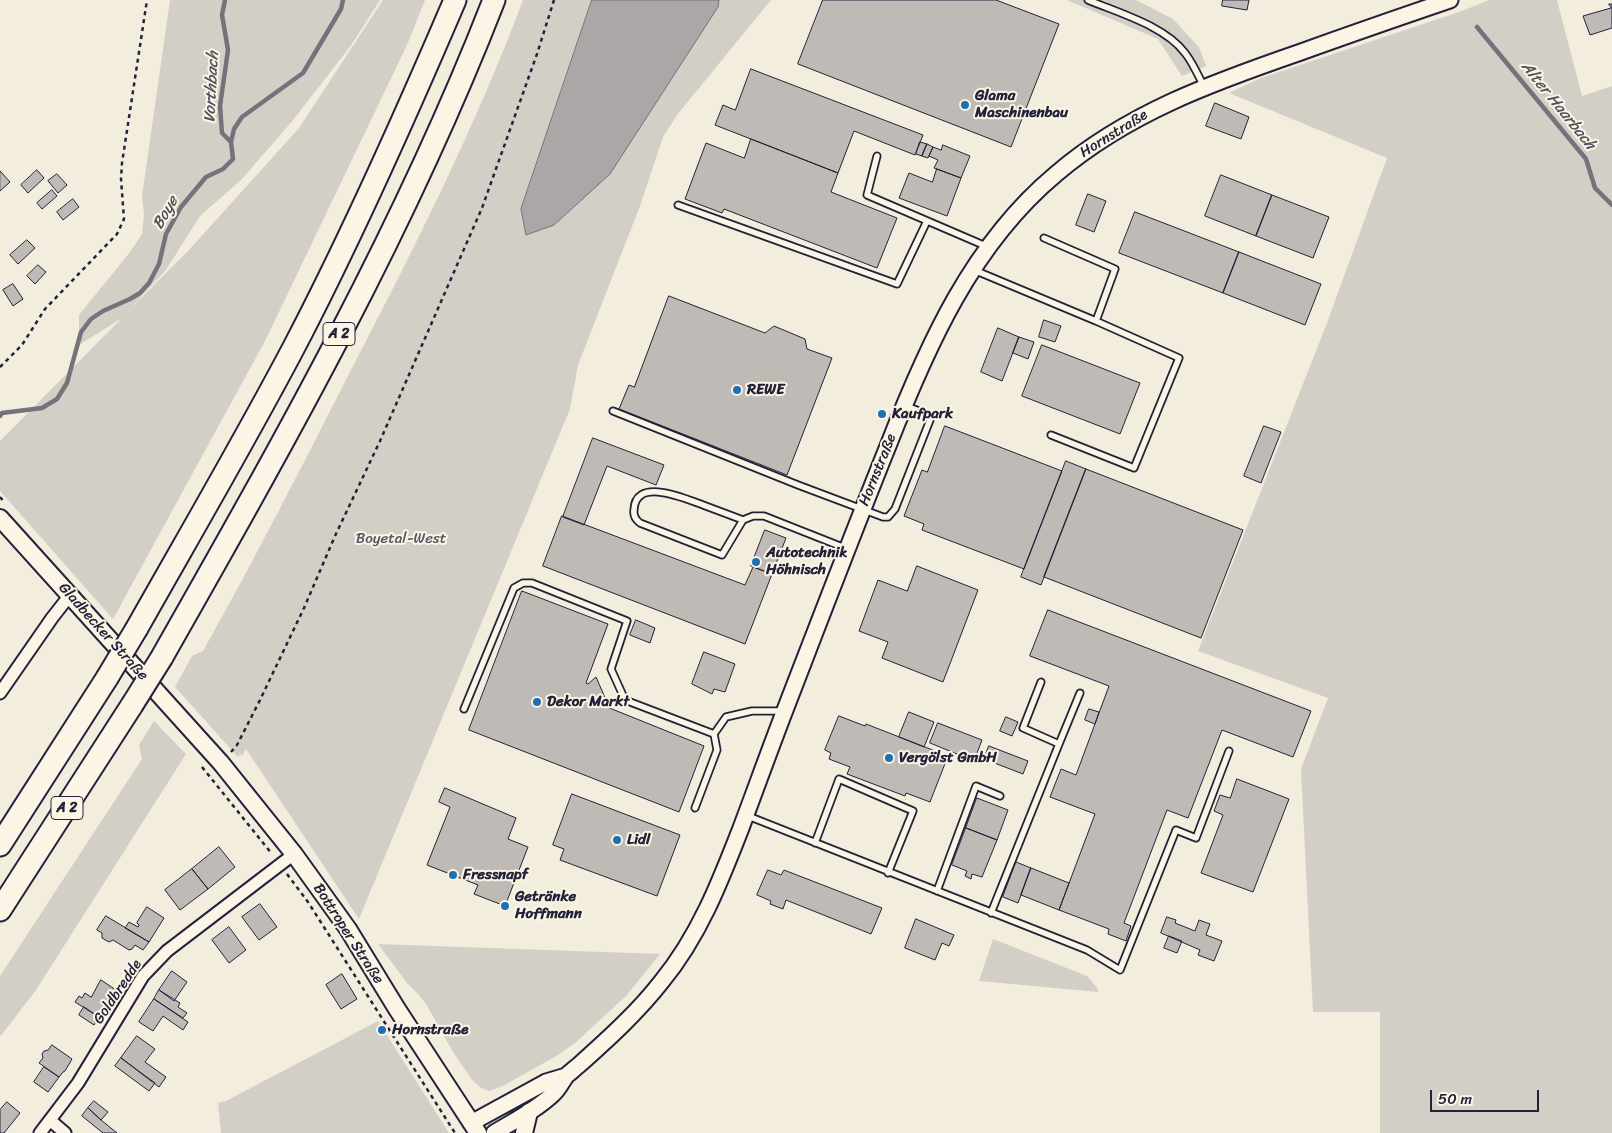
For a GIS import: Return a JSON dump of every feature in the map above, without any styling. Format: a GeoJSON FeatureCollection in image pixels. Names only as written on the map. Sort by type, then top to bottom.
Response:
{"type":"FeatureCollection","features":[{"type":"Feature","properties":{"kind":"highway","name":"A 2"},"geometry":{"type":"LineString","coordinates":[[0,845],[137,628],[240,446],[303,329],[384,161],[455,0]]}},
{"type":"Feature","properties":{"kind":"highway","name":"A 2"},"geometry":{"type":"LineString","coordinates":[[0,910],[162,657],[282,445],[411,194],[470,62],[494,0]]}},
{"type":"Feature","properties":{"kind":"main road","name":"Gladbecker Straße"},"geometry":{"type":"LineString","coordinates":[[0,518],[205,746]]}},
{"type":"Feature","properties":{"kind":"main road","name":"Bottroper Straße"},"geometry":{"type":"LineString","coordinates":[[205,746],[221,763],[294,854],[348,930],[474,1128]]}},
{"type":"Feature","properties":{"kind":"main road"},"geometry":{"type":"LineString","coordinates":[[524,1133],[529,1112]]}},
{"type":"Feature","properties":{"kind":"street","name":"Hornstraße"},"geometry":{"type":"LineString","coordinates":[[494,1133],[529,1112],[555,1092],[566,1076],[638,1009],[664,980],[704,916],[746,815],[784,711],[904,405],[934,339],[972,269],[1028,199],[1054,174],[1124,125],[1204,87],[1450,0]]}},
{"type":"Feature","properties":{"kind":"street"},"geometry":{"type":"LineString","coordinates":[[0,693],[70,595]]}},
{"type":"Feature","properties":{"kind":"street","name":"Goldbredde"},"geometry":{"type":"LineString","coordinates":[[40,1133],[78,1083],[143,976],[167,950],[294,854]]}},
{"type":"Feature","properties":{"kind":"street","name":"Hornstraße"},"geometry":{"type":"LineString","coordinates":[[474,1128],[546,1082],[566,1076]]}},
{"type":"Feature","properties":{"kind":"street"},"geometry":{"type":"LineString","coordinates":[[51,1120],[64,1133]]}},
{"type":"Feature","properties":{"kind":"lane"},"geometry":{"type":"LineString","coordinates":[[1088,0],[1156,29],[1172,39],[1185,53],[1204,87]]}},
{"type":"Feature","properties":{"kind":"lane"},"geometry":{"type":"LineString","coordinates":[[877,156],[867,195],[988,247]]}},
{"type":"Feature","properties":{"kind":"lane"},"geometry":{"type":"LineString","coordinates":[[678,205],[896,284],[927,221]]}},
{"type":"Feature","properties":{"kind":"lane"},"geometry":{"type":"LineString","coordinates":[[1044,238],[1115,269],[1096,321]]}},
{"type":"Feature","properties":{"kind":"lane"},"geometry":{"type":"LineString","coordinates":[[972,269],[1179,358],[1134,468],[1051,435]]}},
{"type":"Feature","properties":{"kind":"lane"},"geometry":{"type":"LineString","coordinates":[[613,411],[863,510],[888,517],[896,510],[930,420],[928,414],[904,405]]}},
{"type":"Feature","properties":{"kind":"lane"},"geometry":{"type":"LineString","coordinates":[[743,520],[668,492],[649,492],[639,496],[633,511],[636,520],[640,523],[722,555],[743,520],[753,516],[764,516],[848,549]]}},
{"type":"Feature","properties":{"kind":"lane"},"geometry":{"type":"LineString","coordinates":[[464,710],[514,588],[523,583],[532,583],[627,621],[611,669],[625,700],[714,734]]}},
{"type":"Feature","properties":{"kind":"lane"},"geometry":{"type":"LineString","coordinates":[[1041,682],[1023,728],[1060,744]]}},
{"type":"Feature","properties":{"kind":"lane"},"geometry":{"type":"LineString","coordinates":[[991,913],[1080,693]]}},
{"type":"Feature","properties":{"kind":"lane"},"geometry":{"type":"LineString","coordinates":[[695,808],[717,750],[714,734],[726,717],[752,711],[784,711]]}},
{"type":"Feature","properties":{"kind":"lane"},"geometry":{"type":"LineString","coordinates":[[746,815],[888,873],[1087,950],[1120,970],[1176,830],[1196,838],[1229,751]]}},
{"type":"Feature","properties":{"kind":"lane"},"geometry":{"type":"LineString","coordinates":[[815,843],[839,779],[913,811],[888,873]]}},
{"type":"Feature","properties":{"kind":"lane"},"geometry":{"type":"LineString","coordinates":[[937,891],[976,786],[1000,796]]}},
{"type":"Feature","properties":{"kind":"path"},"geometry":{"type":"LineString","coordinates":[[0,367],[22,345],[45,309],[117,234],[124,219],[121,179],[122,163],[147,0]]}},
{"type":"Feature","properties":{"kind":"path"},"geometry":{"type":"LineString","coordinates":[[221,763],[237,745],[304,608],[335,536],[380,441],[482,208],[537,54],[554,0]]}},
{"type":"Feature","properties":{"kind":"path"},"geometry":{"type":"LineString","coordinates":[[280,864],[308,902],[455,1133]]}},
{"type":"Feature","properties":{"kind":"green space"},"geometry":{"type":"Polygon","coordinates":[[[170,0],[380,0],[352,44],[294,119],[242,179],[200,216],[166,270],[125,314],[189,250],[299,128],[383,0],[425,0],[407,45],[265,341],[113,619],[0,491],[0,441],[122,318],[79,345],[79,315],[130,252],[142,234],[144,214],[142,196],[170,0]]]}},
{"type":"Feature","properties":{"kind":"green space","name":"Boyetal-West"},"geometry":{"type":"Polygon","coordinates":[[[523,0],[771,0],[677,115],[663,137],[640,206],[578,365],[570,409],[359,919],[246,749],[242,756],[240,754],[238,757],[175,687],[192,656],[203,651],[398,279],[443,188],[485,95],[523,0]]]}},
{"type":"Feature","properties":{"kind":"green space"},"geometry":{"type":"Polygon","coordinates":[[[1067,0],[1136,0],[1173,19],[1199,47],[1206,66],[1182,76],[1158,39],[1067,0]]]}},
{"type":"Feature","properties":{"kind":"green space"},"geometry":{"type":"Polygon","coordinates":[[[1489,0],[1557,0],[1582,96],[1612,86],[1612,1133],[1380,1133],[1380,1012],[1313,1012],[1301,769],[1328,698],[1198,651],[1327,323],[1387,158],[1229,93],[1261,78],[1462,11],[1489,0]]]}},
{"type":"Feature","properties":{"kind":"green space"},"geometry":{"type":"Polygon","coordinates":[[[154,721],[186,754],[36,990],[0,1037],[0,976],[142,759],[139,745],[154,721]]]}},
{"type":"Feature","properties":{"kind":"green space"},"geometry":{"type":"Polygon","coordinates":[[[993,939],[1087,976],[1098,989],[1098,992],[979,981],[993,939]]]}},
{"type":"Feature","properties":{"kind":"green space"},"geometry":{"type":"Polygon","coordinates":[[[378,944],[660,954],[627,995],[575,1043],[558,1055],[503,1086],[489,1091],[481,1088],[473,1081],[453,1052],[426,1004],[407,983],[378,944]]]}},
{"type":"Feature","properties":{"kind":"green space"},"geometry":{"type":"Polygon","coordinates":[[[378,1021],[449,1133],[221,1133],[218,1103],[226,1101],[378,1021]]]}},
{"type":"Feature","properties":{"kind":"shaded area"},"geometry":{"type":"Polygon","coordinates":[[[592,0],[719,0],[718,7],[610,174],[554,225],[526,235],[521,209],[592,0]]]}},
{"type":"Feature","properties":{"kind":"building","name":"Glama Maschinenbau"},"geometry":{"type":"Polygon","coordinates":[[[823,0],[996,0],[1059,24],[1011,147],[798,64],[823,0]]]}},
{"type":"Feature","properties":{"kind":"building"},"geometry":{"type":"Polygon","coordinates":[[[1223,0],[1249,0],[1247,10],[1222,6],[1223,0]]]}},
{"type":"Feature","properties":{"kind":"building"},"geometry":{"type":"Polygon","coordinates":[[[1609,4],[1612,4],[1612,28],[1590,35],[1583,16],[1611,8],[1609,4]]]}},
{"type":"Feature","properties":{"kind":"building"},"geometry":{"type":"Polygon","coordinates":[[[751,69],[923,135],[915,155],[854,131],[838,173],[715,125],[723,105],[735,110],[751,69]]]}},
{"type":"Feature","properties":{"kind":"building"},"geometry":{"type":"Polygon","coordinates":[[[1215,103],[1249,117],[1241,139],[1206,126],[1215,103]]]}},
{"type":"Feature","properties":{"kind":"building"},"geometry":{"type":"Polygon","coordinates":[[[751,139],[838,173],[831,192],[897,218],[877,268],[724,209],[722,213],[685,199],[706,143],[744,158],[751,139]]]}},
{"type":"Feature","properties":{"kind":"building"},"geometry":{"type":"Polygon","coordinates":[[[920,142],[927,144],[922,156],[916,154],[920,142]]]}},
{"type":"Feature","properties":{"kind":"building"},"geometry":{"type":"Polygon","coordinates":[[[927,144],[933,147],[928,158],[922,156],[927,144]]]}},
{"type":"Feature","properties":{"kind":"building"},"geometry":{"type":"Polygon","coordinates":[[[943,145],[970,156],[961,178],[934,168],[938,160],[929,156],[933,147],[941,150],[943,145]]]}},
{"type":"Feature","properties":{"kind":"building"},"geometry":{"type":"Polygon","coordinates":[[[937,169],[961,178],[947,216],[899,198],[909,173],[932,182],[937,169]]]}},
{"type":"Feature","properties":{"kind":"building"},"geometry":{"type":"Polygon","coordinates":[[[37,170],[44,178],[28,193],[21,185],[37,170]]]}},
{"type":"Feature","properties":{"kind":"building"},"geometry":{"type":"Polygon","coordinates":[[[0,171],[10,182],[0,191],[0,171]]]}},
{"type":"Feature","properties":{"kind":"building"},"geometry":{"type":"Polygon","coordinates":[[[57,174],[67,185],[58,193],[48,181],[57,174]]]}},
{"type":"Feature","properties":{"kind":"building"},"geometry":{"type":"Polygon","coordinates":[[[1221,175],[1272,195],[1256,236],[1205,216],[1221,175]]]}},
{"type":"Feature","properties":{"kind":"building"},"geometry":{"type":"Polygon","coordinates":[[[52,190],[57,196],[42,209],[37,203],[52,190]]]}},
{"type":"Feature","properties":{"kind":"building"},"geometry":{"type":"Polygon","coordinates":[[[1088,194],[1106,201],[1094,232],[1076,225],[1088,194]]]}},
{"type":"Feature","properties":{"kind":"building"},"geometry":{"type":"Polygon","coordinates":[[[1272,195],[1329,217],[1313,258],[1256,236],[1272,195]]]}},
{"type":"Feature","properties":{"kind":"building"},"geometry":{"type":"Polygon","coordinates":[[[73,199],[79,207],[63,220],[57,212],[73,199]]]}},
{"type":"Feature","properties":{"kind":"building"},"geometry":{"type":"Polygon","coordinates":[[[1135,212],[1239,252],[1223,293],[1119,253],[1135,212]]]}},
{"type":"Feature","properties":{"kind":"building"},"geometry":{"type":"Polygon","coordinates":[[[27,240],[35,248],[18,264],[10,255],[27,240]]]}},
{"type":"Feature","properties":{"kind":"building"},"geometry":{"type":"Polygon","coordinates":[[[1239,252],[1321,284],[1305,325],[1223,293],[1239,252]]]}},
{"type":"Feature","properties":{"kind":"building"},"geometry":{"type":"Polygon","coordinates":[[[38,265],[46,272],[35,284],[27,276],[38,265]]]}},
{"type":"Feature","properties":{"kind":"building"},"geometry":{"type":"Polygon","coordinates":[[[13,284],[23,299],[13,306],[3,290],[13,284]]]}},
{"type":"Feature","properties":{"kind":"building"},"geometry":{"type":"Polygon","coordinates":[[[669,296],[765,333],[774,326],[805,339],[807,349],[832,358],[787,475],[619,409],[629,385],[634,387],[669,296]]]}},
{"type":"Feature","properties":{"kind":"building"},"geometry":{"type":"Polygon","coordinates":[[[1044,320],[1061,326],[1055,342],[1039,337],[1044,320]]]}},
{"type":"Feature","properties":{"kind":"building"},"geometry":{"type":"Polygon","coordinates":[[[998,328],[1019,337],[1002,381],[981,372],[998,328]]]}},
{"type":"Feature","properties":{"kind":"building"},"geometry":{"type":"Polygon","coordinates":[[[1019,337],[1034,342],[1028,359],[1013,353],[1019,337]]]}},
{"type":"Feature","properties":{"kind":"building"},"geometry":{"type":"Polygon","coordinates":[[[1042,345],[1140,383],[1120,434],[1022,396],[1042,345]]]}},
{"type":"Feature","properties":{"kind":"building"},"geometry":{"type":"Polygon","coordinates":[[[945,426],[1062,471],[1024,569],[922,530],[924,524],[904,516],[922,470],[927,472],[945,426]]]}},
{"type":"Feature","properties":{"kind":"building"},"geometry":{"type":"Polygon","coordinates":[[[1264,426],[1281,432],[1261,483],[1244,476],[1264,426]]]}},
{"type":"Feature","properties":{"kind":"building"},"geometry":{"type":"Polygon","coordinates":[[[593,438],[664,465],[656,485],[607,466],[584,525],[563,517],[593,438]]]}},
{"type":"Feature","properties":{"kind":"building"},"geometry":{"type":"Polygon","coordinates":[[[1066,461],[1086,469],[1041,585],[1021,577],[1066,461]]]}},
{"type":"Feature","properties":{"kind":"building"},"geometry":{"type":"Polygon","coordinates":[[[1086,469],[1243,530],[1201,638],[1044,577],[1086,469]]]}},
{"type":"Feature","properties":{"kind":"building"},"geometry":{"type":"Polygon","coordinates":[[[562,516],[745,585],[753,567],[772,574],[745,644],[543,566],[562,516]]]}},
{"type":"Feature","properties":{"kind":"building"},"geometry":{"type":"Polygon","coordinates":[[[765,530],[786,538],[772,574],[751,566],[765,530]]]}},
{"type":"Feature","properties":{"kind":"building"},"geometry":{"type":"Polygon","coordinates":[[[917,566],[978,590],[943,682],[882,658],[888,642],[859,631],[878,580],[907,591],[917,566]]]}},
{"type":"Feature","properties":{"kind":"building","name":"Dekor Markt"},"geometry":{"type":"Polygon","coordinates":[[[522,591],[608,624],[586,683],[588,684],[596,677],[606,700],[596,700],[594,705],[596,706],[597,703],[704,746],[679,812],[469,730],[522,591]]]}},
{"type":"Feature","properties":{"kind":"building"},"geometry":{"type":"Polygon","coordinates":[[[1048,610],[1311,711],[1293,757],[1222,730],[1188,818],[1167,810],[1124,923],[1131,926],[1126,941],[1108,934],[1109,929],[1059,910],[1095,814],[1050,797],[1061,769],[1076,775],[1109,686],[1030,656],[1048,610]]]}},
{"type":"Feature","properties":{"kind":"building"},"geometry":{"type":"Polygon","coordinates":[[[636,620],[655,628],[650,643],[630,635],[636,620]]]}},
{"type":"Feature","properties":{"kind":"building"},"geometry":{"type":"Polygon","coordinates":[[[704,652],[735,664],[725,692],[714,689],[712,694],[692,684],[704,652]]]}},
{"type":"Feature","properties":{"kind":"building"},"geometry":{"type":"Polygon","coordinates":[[[1089,709],[1099,712],[1095,724],[1085,720],[1089,709]]]}},
{"type":"Feature","properties":{"kind":"building"},"geometry":{"type":"Polygon","coordinates":[[[909,712],[934,722],[924,747],[899,737],[909,712]]]}},
{"type":"Feature","properties":{"kind":"building","name":"Vergölst GmbH"},"geometry":{"type":"Polygon","coordinates":[[[839,716],[865,726],[866,724],[948,756],[930,802],[906,793],[905,796],[847,774],[850,767],[829,759],[831,753],[825,750],[839,716]]]}},
{"type":"Feature","properties":{"kind":"building"},"geometry":{"type":"Polygon","coordinates":[[[1006,717],[1018,722],[1012,736],[1000,731],[1006,717]]]}},
{"type":"Feature","properties":{"kind":"building"},"geometry":{"type":"Polygon","coordinates":[[[938,723],[982,740],[974,761],[930,743],[938,723]]]}},
{"type":"Feature","properties":{"kind":"building"},"geometry":{"type":"Polygon","coordinates":[[[989,746],[1028,761],[1023,774],[984,759],[989,746]]]}},
{"type":"Feature","properties":{"kind":"building"},"geometry":{"type":"Polygon","coordinates":[[[1237,779],[1289,799],[1253,892],[1201,873],[1223,815],[1214,811],[1220,795],[1230,798],[1237,779]]]}},
{"type":"Feature","properties":{"kind":"building"},"geometry":{"type":"Polygon","coordinates":[[[445,788],[516,818],[508,839],[528,847],[505,906],[474,894],[478,885],[427,865],[450,807],[439,802],[445,788]]]}},
{"type":"Feature","properties":{"kind":"building","name":"Lidl"},"geometry":{"type":"Polygon","coordinates":[[[572,794],[680,835],[657,896],[560,860],[564,849],[553,845],[572,794]]]}},
{"type":"Feature","properties":{"kind":"building"},"geometry":{"type":"Polygon","coordinates":[[[977,798],[1008,810],[997,840],[966,828],[977,798]]]}},
{"type":"Feature","properties":{"kind":"building"},"geometry":{"type":"Polygon","coordinates":[[[966,828],[997,840],[982,877],[972,874],[971,879],[965,876],[967,871],[952,865],[966,828]]]}},
{"type":"Feature","properties":{"kind":"building"},"geometry":{"type":"Polygon","coordinates":[[[219,847],[235,867],[208,889],[192,869],[219,847]]]}},
{"type":"Feature","properties":{"kind":"building"},"geometry":{"type":"Polygon","coordinates":[[[1016,862],[1031,868],[1018,903],[1003,897],[1016,862]]]}},
{"type":"Feature","properties":{"kind":"building"},"geometry":{"type":"Polygon","coordinates":[[[1031,868],[1069,883],[1059,910],[1021,895],[1031,868]]]}},
{"type":"Feature","properties":{"kind":"building"},"geometry":{"type":"Polygon","coordinates":[[[192,869],[208,889],[180,910],[165,890],[192,869]]]}},
{"type":"Feature","properties":{"kind":"building"},"geometry":{"type":"Polygon","coordinates":[[[768,870],[781,875],[784,870],[882,908],[871,934],[786,900],[783,909],[770,904],[771,901],[757,895],[768,870]]]}},
{"type":"Feature","properties":{"kind":"building"},"geometry":{"type":"Polygon","coordinates":[[[260,904],[277,927],[259,940],[242,917],[260,904]]]}},
{"type":"Feature","properties":{"kind":"building"},"geometry":{"type":"Polygon","coordinates":[[[147,907],[164,918],[149,942],[125,928],[129,922],[138,927],[137,923],[147,907]]]}},
{"type":"Feature","properties":{"kind":"building"},"geometry":{"type":"Polygon","coordinates":[[[106,916],[149,942],[143,950],[135,945],[129,950],[113,940],[109,942],[102,938],[102,933],[97,930],[106,916]]]}},
{"type":"Feature","properties":{"kind":"building"},"geometry":{"type":"Polygon","coordinates":[[[1167,917],[1176,920],[1175,923],[1195,931],[1199,920],[1210,924],[1206,935],[1222,941],[1214,961],[1198,955],[1200,950],[1161,933],[1167,917]]]}},
{"type":"Feature","properties":{"kind":"building"},"geometry":{"type":"Polygon","coordinates":[[[916,919],[954,935],[949,946],[942,943],[935,960],[905,948],[916,919]]]}},
{"type":"Feature","properties":{"kind":"building"},"geometry":{"type":"Polygon","coordinates":[[[229,927],[246,950],[229,963],[212,940],[229,927]]]}},
{"type":"Feature","properties":{"kind":"building"},"geometry":{"type":"Polygon","coordinates":[[[1169,936],[1182,941],[1177,953],[1164,948],[1169,936]]]}},
{"type":"Feature","properties":{"kind":"building"},"geometry":{"type":"Polygon","coordinates":[[[172,971],[187,982],[174,1001],[159,990],[172,971]]]}},
{"type":"Feature","properties":{"kind":"building"},"geometry":{"type":"Polygon","coordinates":[[[342,974],[357,999],[341,1009],[326,985],[342,974]]]}},
{"type":"Feature","properties":{"kind":"building"},"geometry":{"type":"Polygon","coordinates":[[[101,980],[116,990],[99,1017],[75,1002],[79,996],[82,998],[85,993],[91,997],[101,980]]]}},
{"type":"Feature","properties":{"kind":"building"},"geometry":{"type":"Polygon","coordinates":[[[159,990],[180,1003],[178,1007],[187,1013],[183,1018],[154,999],[159,990]]]}},
{"type":"Feature","properties":{"kind":"building"},"geometry":{"type":"Polygon","coordinates":[[[154,999],[188,1022],[183,1030],[163,1016],[153,1031],[139,1022],[154,999]]]}},
{"type":"Feature","properties":{"kind":"building"},"geometry":{"type":"Polygon","coordinates":[[[84,1007],[99,1017],[94,1025],[79,1015],[84,1007]]]}},
{"type":"Feature","properties":{"kind":"building"},"geometry":{"type":"Polygon","coordinates":[[[137,1036],[155,1049],[145,1062],[166,1077],[159,1087],[121,1058],[137,1036]]]}},
{"type":"Feature","properties":{"kind":"building"},"geometry":{"type":"Polygon","coordinates":[[[52,1045],[72,1059],[59,1077],[39,1063],[43,1058],[42,1054],[44,1051],[48,1050],[52,1045]]]}},
{"type":"Feature","properties":{"kind":"building"},"geometry":{"type":"Polygon","coordinates":[[[121,1058],[155,1083],[149,1091],[115,1066],[121,1058]]]}},
{"type":"Feature","properties":{"kind":"building"},"geometry":{"type":"Polygon","coordinates":[[[44,1067],[59,1077],[48,1092],[34,1082],[44,1067]]]}},
{"type":"Feature","properties":{"kind":"building"},"geometry":{"type":"Polygon","coordinates":[[[94,1101],[108,1112],[101,1120],[88,1108],[94,1101]]]}},
{"type":"Feature","properties":{"kind":"building"},"geometry":{"type":"Polygon","coordinates":[[[7,1102],[20,1113],[4,1133],[0,1133],[0,1110],[7,1102]]]}},
{"type":"Feature","properties":{"kind":"building"},"geometry":{"type":"Polygon","coordinates":[[[88,1108],[117,1133],[103,1133],[82,1116],[88,1108]]]}},
{"type":"Feature","properties":{"kind":"waterway","name":"Vorthbach"},"geometry":{"type":"LineString","coordinates":[[225,0],[222,15],[228,50],[220,106],[222,133],[231,142]]}},
{"type":"Feature","properties":{"kind":"waterway","name":"Boye"},"geometry":{"type":"LineString","coordinates":[[0,416],[2,413],[42,408],[57,399],[67,383],[81,332],[91,319],[140,293],[149,283],[159,264],[166,234],[181,207],[206,177],[223,169],[233,159],[231,142],[234,129],[242,117],[303,73],[341,9],[343,0]]}},
{"type":"Feature","properties":{"kind":"waterway","name":"Alter Haarbach"},"geometry":{"type":"LineString","coordinates":[[1477,27],[1586,159],[1595,188],[1612,205]]}},
{"type":"Feature","properties":{"kind":"place","name":"Glama Maschinenbau"},"geometry":{"type":"Point","coordinates":[965,105]}},
{"type":"Feature","properties":{"kind":"place","name":"REWE"},"geometry":{"type":"Point","coordinates":[737,390]}},
{"type":"Feature","properties":{"kind":"place","name":"Kaufpark"},"geometry":{"type":"Point","coordinates":[882,414]}},
{"type":"Feature","properties":{"kind":"place","name":"Autotechnik Höhnisch"},"geometry":{"type":"Point","coordinates":[756,562]}},
{"type":"Feature","properties":{"kind":"place","name":"Dekor Markt"},"geometry":{"type":"Point","coordinates":[537,702]}},
{"type":"Feature","properties":{"kind":"place","name":"Vergölst GmbH"},"geometry":{"type":"Point","coordinates":[889,758]}},
{"type":"Feature","properties":{"kind":"place","name":"Lidl"},"geometry":{"type":"Point","coordinates":[617,840]}},
{"type":"Feature","properties":{"kind":"place","name":"Fressnapf"},"geometry":{"type":"Point","coordinates":[453,875]}},
{"type":"Feature","properties":{"kind":"place","name":"Getränke Hoffmann"},"geometry":{"type":"Point","coordinates":[505,906]}},
{"type":"Feature","properties":{"kind":"place","name":"Hornstraße"},"geometry":{"type":"Point","coordinates":[382,1030]}}]}
